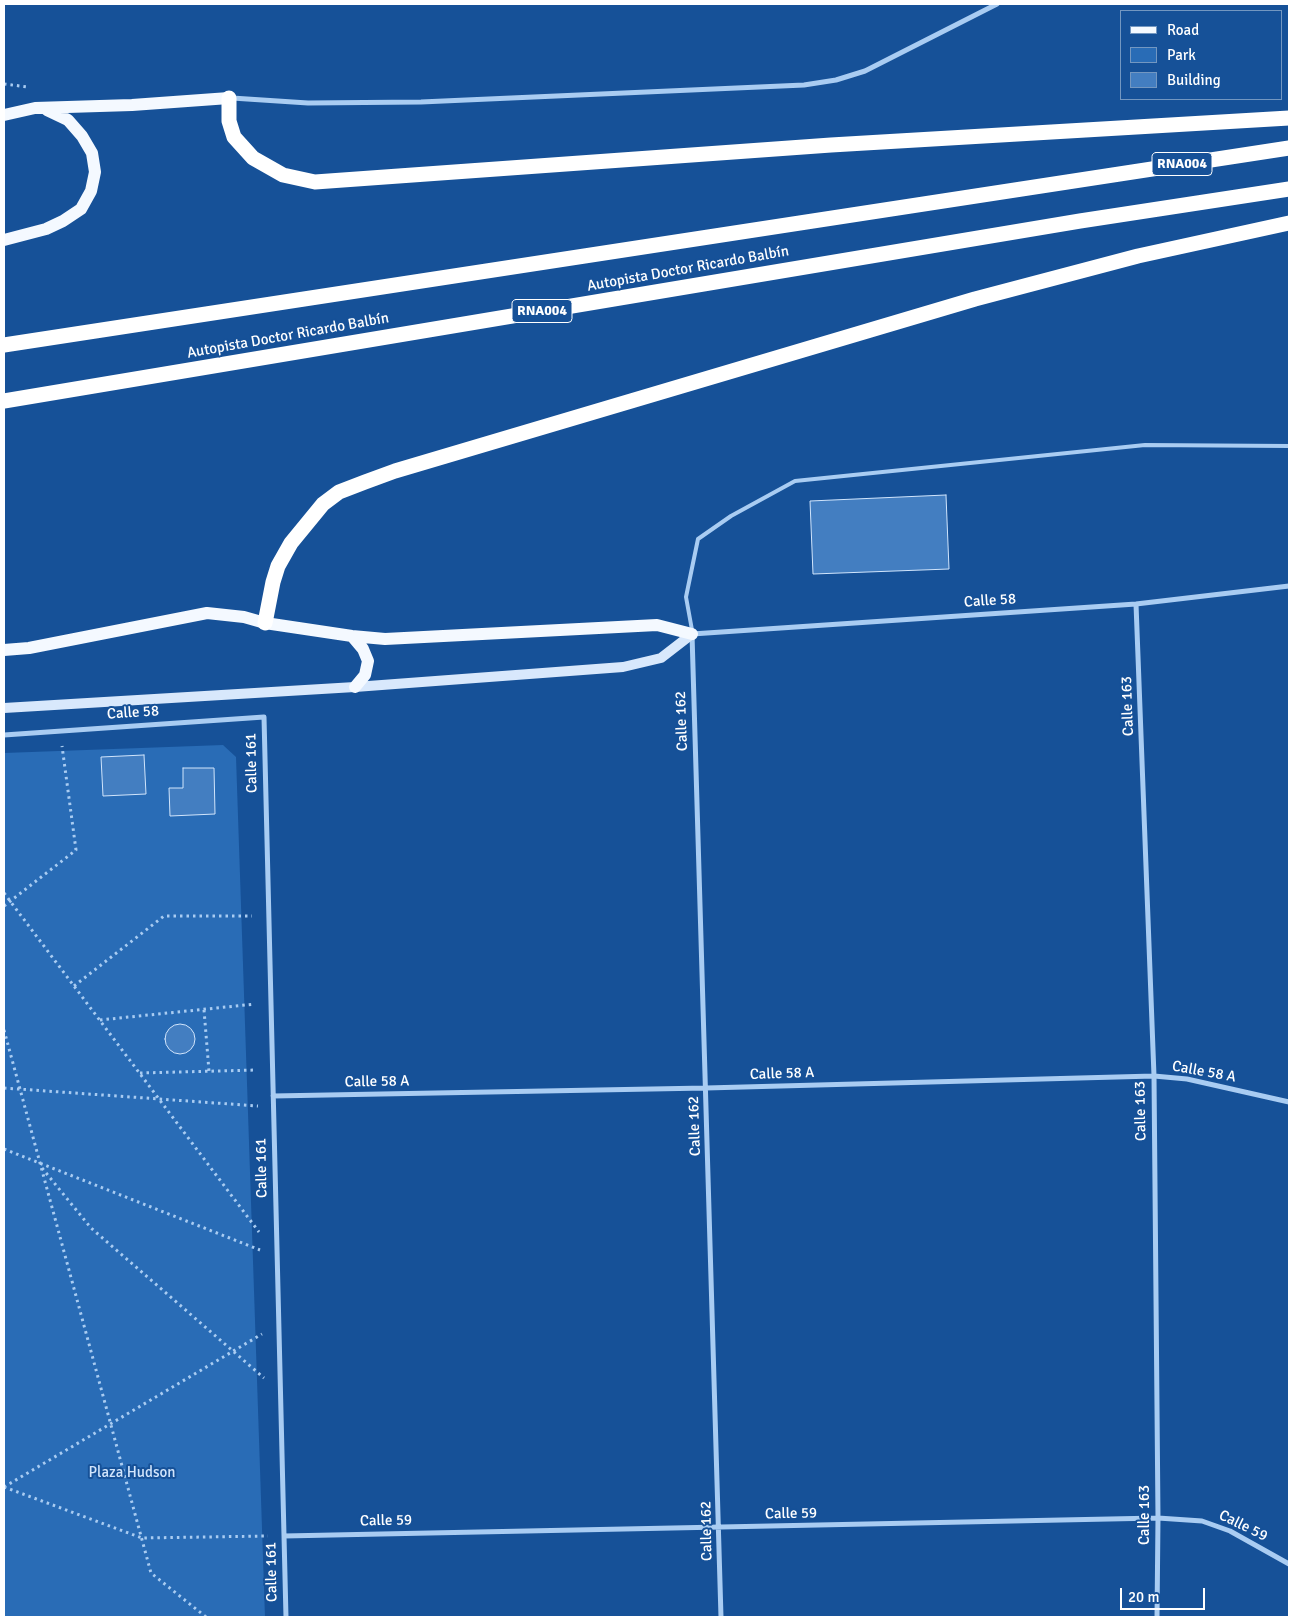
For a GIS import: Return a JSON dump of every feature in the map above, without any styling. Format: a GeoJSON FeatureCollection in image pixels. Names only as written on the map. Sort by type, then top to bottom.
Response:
{"type":"FeatureCollection","features":[{"type":"Feature","properties":{"kind":"highway"},"geometry":{"type":"LineString","coordinates":[[229,98],[229,121],[234,137],[252,158],[283,174],[315,182],[821,146],[1289,118]]}},
{"type":"Feature","properties":{"kind":"highway","name":"Autopista Doctor Ricardo Balbín"},"geometry":{"type":"LineString","coordinates":[[4,345],[1289,148]]}},
{"type":"Feature","properties":{"kind":"highway","name":"Autopista Doctor Ricardo Balbín"},"geometry":{"type":"LineString","coordinates":[[4,401],[1070,222],[1289,189]]}},
{"type":"Feature","properties":{"kind":"highway"},"geometry":{"type":"LineString","coordinates":[[265,623],[278,566],[291,543],[323,504],[339,492],[394,471],[975,299],[1138,256],[1289,223]]}},
{"type":"Feature","properties":{"kind":"main road"},"geometry":{"type":"LineString","coordinates":[[4,113],[35,108],[132,105],[229,98]]}},
{"type":"Feature","properties":{"kind":"main road"},"geometry":{"type":"LineString","coordinates":[[4,240],[46,229],[63,222],[81,209],[91,191],[95,172],[94,163],[92,154],[82,136],[68,120],[53,111],[35,108]]}},
{"type":"Feature","properties":{"kind":"main road"},"geometry":{"type":"LineString","coordinates":[[4,650],[29,648],[207,613],[244,617],[265,623],[352,636],[385,639],[656,625],[692,634]]}},
{"type":"Feature","properties":{"kind":"main road"},"geometry":{"type":"LineString","coordinates":[[4,708],[355,687],[623,666],[660,658],[692,634]]}},
{"type":"Feature","properties":{"kind":"main road"},"geometry":{"type":"LineString","coordinates":[[352,636],[363,649],[368,661],[365,675],[355,687]]}},
{"type":"Feature","properties":{"kind":"street"},"geometry":{"type":"LineString","coordinates":[[229,98],[308,103],[421,102],[804,85],[836,80],[865,71],[997,4]]}},
{"type":"Feature","properties":{"kind":"street","name":"Calle 58"},"geometry":{"type":"LineString","coordinates":[[692,634],[1136,604],[1289,586]]}},
{"type":"Feature","properties":{"kind":"street","name":"Calle 163"},"geometry":{"type":"LineString","coordinates":[[1136,604],[1154,1076],[1158,1518],[1157,1617]]}},
{"type":"Feature","properties":{"kind":"street","name":"Calle 162"},"geometry":{"type":"LineString","coordinates":[[692,634],[720,1528],[721,1617]]}},
{"type":"Feature","properties":{"kind":"street","name":"Calle 58"},"geometry":{"type":"LineString","coordinates":[[4,735],[264,717]]}},
{"type":"Feature","properties":{"kind":"street","name":"Calle 161"},"geometry":{"type":"LineString","coordinates":[[264,717],[286,1617]]}},
{"type":"Feature","properties":{"kind":"street","name":"Calle 58 A"},"geometry":{"type":"LineString","coordinates":[[273,1096],[706,1088],[1154,1076],[1187,1079],[1289,1102]]}},
{"type":"Feature","properties":{"kind":"street","name":"Calle 59"},"geometry":{"type":"LineString","coordinates":[[284,1536],[1158,1518],[1202,1520],[1230,1531],[1289,1564]]}},
{"type":"Feature","properties":{"kind":"lane"},"geometry":{"type":"LineString","coordinates":[[692,634],[686,597],[698,539],[731,516],[795,481],[1145,446],[1289,446]]}},
{"type":"Feature","properties":{"kind":"path"},"geometry":{"type":"LineString","coordinates":[[4,906],[76,850],[60,731]]}},
{"type":"Feature","properties":{"kind":"path"},"geometry":{"type":"LineString","coordinates":[[4,893],[139,1073],[161,1099],[277,1256]]}},
{"type":"Feature","properties":{"kind":"path"},"geometry":{"type":"LineString","coordinates":[[74,986],[164,916],[268,916]]}},
{"type":"Feature","properties":{"kind":"path"},"geometry":{"type":"LineString","coordinates":[[99,1020],[270,1003]]}},
{"type":"Feature","properties":{"kind":"path"},"geometry":{"type":"LineString","coordinates":[[204,1010],[209,1071]]}},
{"type":"Feature","properties":{"kind":"path"},"geometry":{"type":"LineString","coordinates":[[4,1030],[151,1573],[206,1617]]}},
{"type":"Feature","properties":{"kind":"path"},"geometry":{"type":"LineString","coordinates":[[139,1073],[272,1070]]}},
{"type":"Feature","properties":{"kind":"path"},"geometry":{"type":"LineString","coordinates":[[4,1088],[273,1107]]}},
{"type":"Feature","properties":{"kind":"path"},"geometry":{"type":"LineString","coordinates":[[4,1149],[40,1166],[277,1256]]}},
{"type":"Feature","properties":{"kind":"path"},"geometry":{"type":"LineString","coordinates":[[40,1166],[91,1228],[280,1392]]}},
{"type":"Feature","properties":{"kind":"path"},"geometry":{"type":"LineString","coordinates":[[4,1487],[278,1324]]}},
{"type":"Feature","properties":{"kind":"path"},"geometry":{"type":"LineString","coordinates":[[4,1487],[142,1538],[284,1536]]}},
{"type":"Feature","properties":{"kind":"green space","name":"Plaza Hudson"},"geometry":{"type":"Polygon","coordinates":[[[223,745],[236,757],[265,1617],[4,1617],[4,753],[223,745]]]}},
{"type":"Feature","properties":{"kind":"building"},"geometry":{"type":"Polygon","coordinates":[[[946,495],[949,569],[813,574],[810,501],[946,495]]]}},
{"type":"Feature","properties":{"kind":"building"},"geometry":{"type":"Polygon","coordinates":[[[144,755],[146,794],[103,796],[101,757],[144,755]]]}},
{"type":"Feature","properties":{"kind":"building"},"geometry":{"type":"Polygon","coordinates":[[[183,768],[214,768],[215,814],[170,816],[169,788],[183,788],[183,768]]]}},
{"type":"Feature","properties":{"kind":"building"},"geometry":{"type":"Polygon","coordinates":[[[180,1024],[186,1025],[194,1033],[194,1045],[186,1053],[180,1054],[174,1053],[166,1045],[165,1039],[166,1033],[174,1025],[180,1024]]]}}]}
